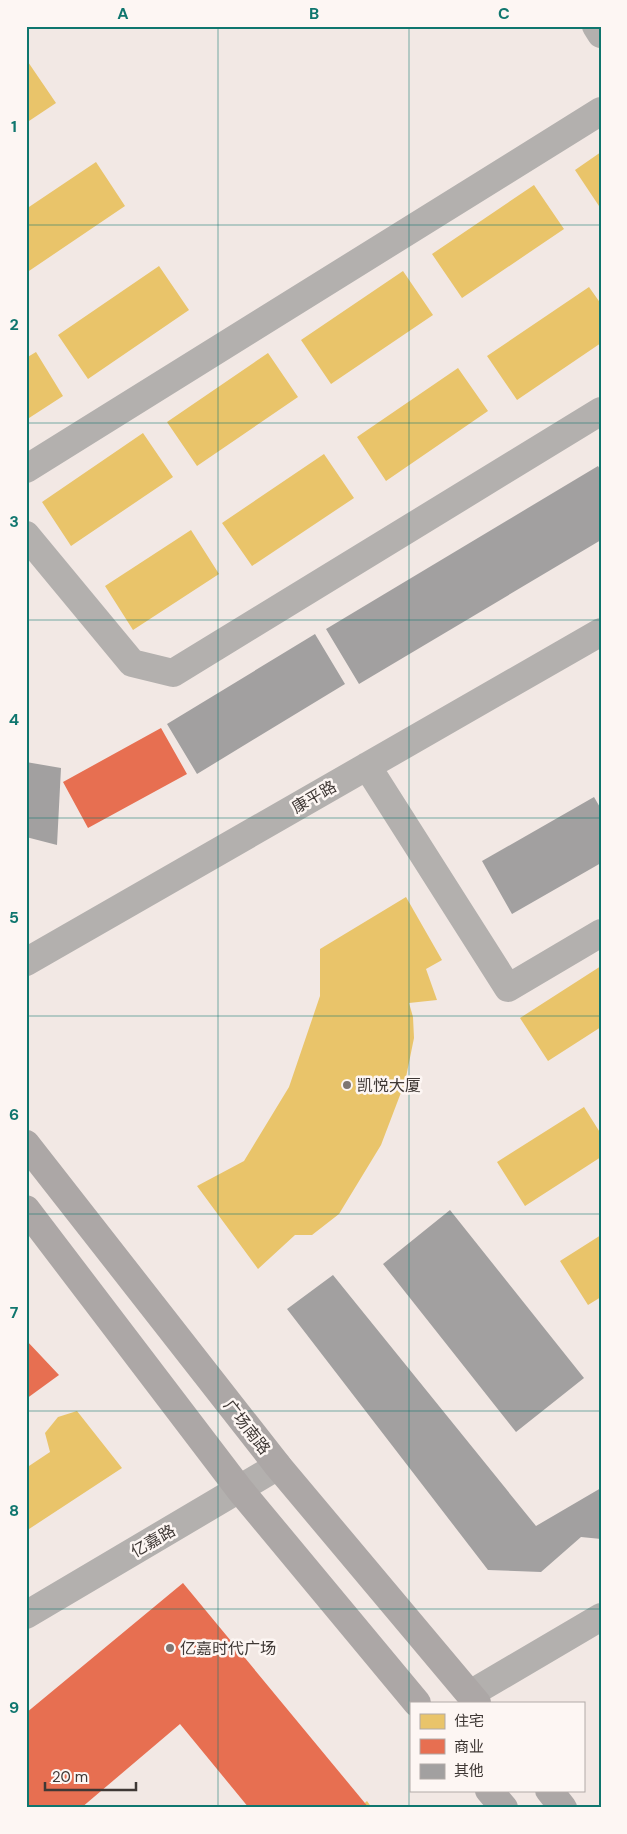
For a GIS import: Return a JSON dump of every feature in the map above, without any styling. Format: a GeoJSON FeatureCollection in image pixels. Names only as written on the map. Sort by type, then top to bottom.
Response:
{"type":"FeatureCollection","features":[{"type":"Feature","properties":{"kind":"main road","name":"广场南路"},"geometry":{"type":"LineString","coordinates":[[26,1144],[278,1466],[474,1698]]}},
{"type":"Feature","properties":{"kind":"main road"},"geometry":{"type":"LineString","coordinates":[[26,1209],[240,1490],[416,1702]]}},
{"type":"Feature","properties":{"kind":"main road"},"geometry":{"type":"LineString","coordinates":[[491,1792],[504,1808]]}},
{"type":"Feature","properties":{"kind":"main road"},"geometry":{"type":"LineString","coordinates":[[551,1792],[563,1808]]}},
{"type":"Feature","properties":{"kind":"street"},"geometry":{"type":"LineString","coordinates":[[596,26],[601,34]]}},
{"type":"Feature","properties":{"kind":"street"},"geometry":{"type":"LineString","coordinates":[[26,469],[601,111]]}},
{"type":"Feature","properties":{"kind":"street"},"geometry":{"type":"LineString","coordinates":[[26,535],[132,663],[173,673],[601,411]]}},
{"type":"Feature","properties":{"kind":"street","name":"康平路"},"geometry":{"type":"LineString","coordinates":[[26,962],[601,632]]}},
{"type":"Feature","properties":{"kind":"street"},"geometry":{"type":"LineString","coordinates":[[367,766],[508,988],[601,933]]}},
{"type":"Feature","properties":{"kind":"street","name":"亿嘉路"},"geometry":{"type":"LineString","coordinates":[[26,1615],[278,1466]]}},
{"type":"Feature","properties":{"kind":"street"},"geometry":{"type":"LineString","coordinates":[[474,1698],[601,1617]]}},
{"type":"Feature","properties":{"kind":"building: 住宅"},"geometry":{"type":"Polygon","coordinates":[[[26,59],[56,103],[26,123],[26,59]]]}},
{"type":"Feature","properties":{"kind":"building: 住宅"},"geometry":{"type":"Polygon","coordinates":[[[601,152],[601,209],[575,170],[601,152]]]}},
{"type":"Feature","properties":{"kind":"building: 住宅"},"geometry":{"type":"Polygon","coordinates":[[[96,162],[125,206],[26,273],[26,209],[96,162]]]}},
{"type":"Feature","properties":{"kind":"building: 住宅"},"geometry":{"type":"Polygon","coordinates":[[[534,185],[564,229],[462,298],[432,254],[534,185]]]}},
{"type":"Feature","properties":{"kind":"building: 住宅"},"geometry":{"type":"Polygon","coordinates":[[[159,266],[189,310],[88,379],[58,335],[159,266]]]}},
{"type":"Feature","properties":{"kind":"building: 住宅"},"geometry":{"type":"Polygon","coordinates":[[[403,271],[433,315],[331,384],[301,340],[403,271]]]}},
{"type":"Feature","properties":{"kind":"building: 住宅"},"geometry":{"type":"Polygon","coordinates":[[[589,287],[601,304],[601,343],[517,400],[487,356],[589,287]]]}},
{"type":"Feature","properties":{"kind":"building: 住宅"},"geometry":{"type":"Polygon","coordinates":[[[36,352],[63,396],[26,420],[26,358],[36,352]]]}},
{"type":"Feature","properties":{"kind":"building: 住宅"},"geometry":{"type":"Polygon","coordinates":[[[268,353],[298,397],[197,466],[167,422],[268,353]]]}},
{"type":"Feature","properties":{"kind":"building: 住宅"},"geometry":{"type":"Polygon","coordinates":[[[458,368],[488,411],[386,481],[357,437],[458,368]]]}},
{"type":"Feature","properties":{"kind":"building: 住宅"},"geometry":{"type":"Polygon","coordinates":[[[143,433],[173,477],[71,546],[42,502],[143,433]]]}},
{"type":"Feature","properties":{"kind":"building: 住宅"},"geometry":{"type":"Polygon","coordinates":[[[324,454],[354,498],[252,566],[222,523],[324,454]]]}},
{"type":"Feature","properties":{"kind":"building: 住宅"},"geometry":{"type":"Polygon","coordinates":[[[191,530],[219,574],[133,630],[105,586],[191,530]]]}},
{"type":"Feature","properties":{"kind":"building: 住宅","name":"凯悦大厦"},"geometry":{"type":"Polygon","coordinates":[[[406,897],[442,960],[426,969],[437,1000],[409,1003],[413,1017],[414,1038],[405,1082],[381,1145],[339,1214],[312,1235],[295,1235],[258,1269],[197,1186],[244,1161],[289,1087],[320,996],[320,949],[406,897]]]}},
{"type":"Feature","properties":{"kind":"building: 住宅"},"geometry":{"type":"Polygon","coordinates":[[[601,966],[601,1027],[548,1061],[520,1018],[601,966]]]}},
{"type":"Feature","properties":{"kind":"building: 住宅"},"geometry":{"type":"Polygon","coordinates":[[[584,1107],[601,1134],[601,1157],[525,1206],[497,1162],[584,1107]]]}},
{"type":"Feature","properties":{"kind":"building: 住宅"},"geometry":{"type":"Polygon","coordinates":[[[601,1235],[601,1297],[588,1305],[560,1261],[601,1235]]]}},
{"type":"Feature","properties":{"kind":"building: 住宅"},"geometry":{"type":"Polygon","coordinates":[[[77,1411],[122,1468],[26,1531],[26,1468],[50,1452],[45,1433],[58,1417],[77,1411]]]}},
{"type":"Feature","properties":{"kind":"building: 住宅"},"geometry":{"type":"Polygon","coordinates":[[[187,1608],[235,1666],[63,1808],[26,1808],[26,1740],[187,1608]]]}},
{"type":"Feature","properties":{"kind":"building: 住宅"},"geometry":{"type":"Polygon","coordinates":[[[367,1801],[372,1808],[359,1808],[367,1801]]]}},
{"type":"Feature","properties":{"kind":"building: 商业"},"geometry":{"type":"Polygon","coordinates":[[[161,728],[187,774],[88,828],[63,782],[161,728]]]}},
{"type":"Feature","properties":{"kind":"building: 商业"},"geometry":{"type":"Polygon","coordinates":[[[26,1340],[59,1375],[26,1399],[26,1340]]]}},
{"type":"Feature","properties":{"kind":"building: 商业","name":"亿嘉时代广场"},"geometry":{"type":"Polygon","coordinates":[[[183,1583],[369,1808],[249,1808],[180,1724],[81,1808],[26,1808],[26,1713],[183,1583]]]}},
{"type":"Feature","properties":{"kind":"building: 其他"},"geometry":{"type":"Polygon","coordinates":[[[598,466],[601,471],[601,540],[359,684],[326,629],[598,466]]]}},
{"type":"Feature","properties":{"kind":"building: 其他"},"geometry":{"type":"Polygon","coordinates":[[[315,634],[345,684],[197,774],[167,724],[315,634]]]}},
{"type":"Feature","properties":{"kind":"building: 其他"},"geometry":{"type":"Polygon","coordinates":[[[26,762],[61,768],[57,845],[26,837],[26,762]]]}},
{"type":"Feature","properties":{"kind":"building: 其他"},"geometry":{"type":"Polygon","coordinates":[[[594,797],[601,809],[601,863],[512,914],[482,861],[594,797]]]}},
{"type":"Feature","properties":{"kind":"building: 其他"},"geometry":{"type":"Polygon","coordinates":[[[450,1210],[584,1378],[516,1432],[383,1264],[450,1210]]]}},
{"type":"Feature","properties":{"kind":"building: 其他"},"geometry":{"type":"Polygon","coordinates":[[[333,1275],[536,1526],[601,1488],[601,1539],[581,1537],[541,1572],[488,1570],[287,1309],[333,1275]]]}},
{"type":"Feature","properties":{"kind":"place","name":"凯悦大厦"},"geometry":{"type":"Point","coordinates":[347,1085]}},
{"type":"Feature","properties":{"kind":"place","name":"亿嘉时代广场"},"geometry":{"type":"Point","coordinates":[170,1648]}}]}
